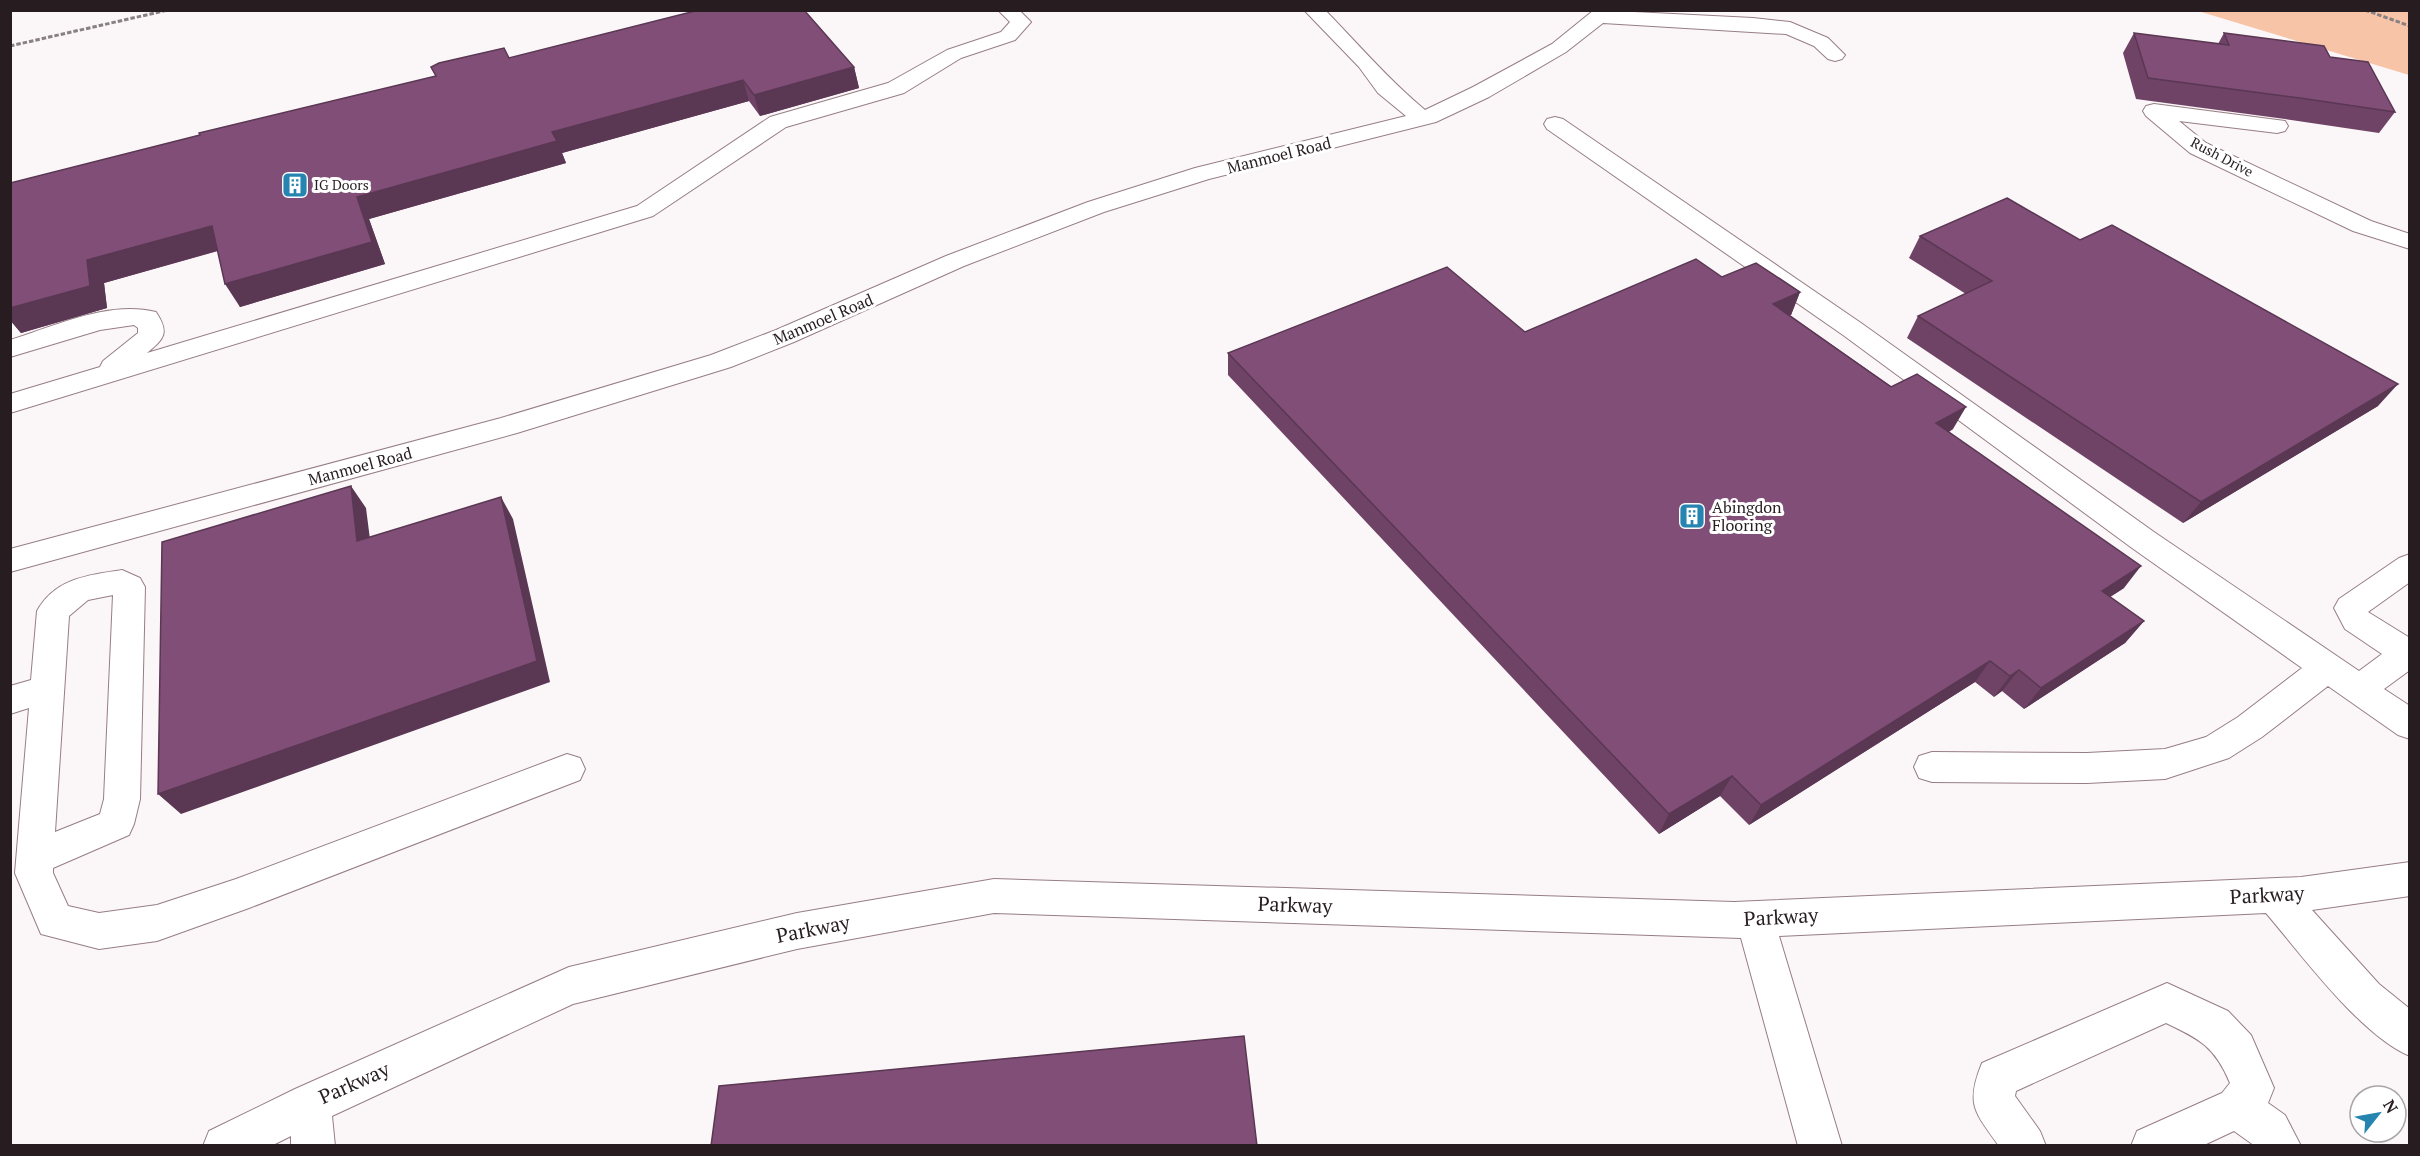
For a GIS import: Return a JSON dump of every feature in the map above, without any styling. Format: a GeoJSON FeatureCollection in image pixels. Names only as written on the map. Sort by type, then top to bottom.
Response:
{"type":"FeatureCollection","features":[{"type":"Feature","properties":{"kind":"street"},"geometry":{"type":"LineString","coordinates":[[10,404],[645,211],[778,122],[896,88],[954,54],[1008,36],[1021,22],[1007,10]]}},
{"type":"Feature","properties":{"kind":"street"},"geometry":{"type":"LineString","coordinates":[[1313,10],[1366,63],[1386,88],[1421,118]]}},
{"type":"Feature","properties":{"kind":"street"},"geometry":{"type":"LineString","coordinates":[[1604,14],[1775,26],[1808,34],[1821,42],[1835,56]]}},
{"type":"Feature","properties":{"kind":"street","name":"Manmoel Road"},"geometry":{"type":"LineString","coordinates":[[10,561],[484,432],[665,380],[785,336],[955,261],[1096,207],[1203,173],[1259,161],[1421,118],[1481,92],[1559,48],[1604,14]]}},
{"type":"Feature","properties":{"kind":"street","name":"Rush Drive"},"geometry":{"type":"LineString","coordinates":[[2277,126],[2154,111],[2198,148],[2362,226],[2409,242]]}},
{"type":"Feature","properties":{"kind":"street"},"geometry":{"type":"LineString","coordinates":[[1555,124],[1852,329],[2144,540],[2409,725]]}},
{"type":"Feature","properties":{"kind":"street"},"geometry":{"type":"LineString","coordinates":[[10,349],[110,320],[136,315],[147,318],[151,336],[103,376]]}},
{"type":"Feature","properties":{"kind":"street"},"geometry":{"type":"LineString","coordinates":[[2360,689],[2408,652],[2356,620],[2350,609],[2409,566]]}},
{"type":"Feature","properties":{"kind":"street"},"geometry":{"type":"LineString","coordinates":[[35,858],[116,824],[122,799],[129,587],[122,582],[79,589],[53,611],[35,858],[34,873],[55,921],[99,931],[158,923],[236,896],[567,769]]}},
{"type":"Feature","properties":{"kind":"street"},"geometry":{"type":"LineString","coordinates":[[1932,767],[2087,768],[2165,764],[2217,748],[2250,727],[2328,667]]}},
{"type":"Feature","properties":{"kind":"street"},"geometry":{"type":"LineString","coordinates":[[10,700],[48,689]]}},
{"type":"Feature","properties":{"kind":"street","name":"Parkway"},"geometry":{"type":"LineString","coordinates":[[225,1146],[310,1104],[569,987],[797,931],[994,896],[1755,918],[2275,896],[2409,879]]}},
{"type":"Feature","properties":{"kind":"street"},"geometry":{"type":"LineString","coordinates":[[2275,896],[2365,998],[2409,1036]]}},
{"type":"Feature","properties":{"kind":"street"},"geometry":{"type":"LineString","coordinates":[[1755,918],[1820,1146]]}},
{"type":"Feature","properties":{"kind":"street"},"geometry":{"type":"LineString","coordinates":[[2025,1146],[1993,1101],[1997,1078],[2167,1002],[2214,1025],[2236,1049],[2253,1088],[2237,1108],[2152,1146]]}},
{"type":"Feature","properties":{"kind":"street"},"geometry":{"type":"LineString","coordinates":[[310,1104],[313,1146]]}},
{"type":"Feature","properties":{"kind":"street"},"geometry":{"type":"LineString","coordinates":[[2237,1108],[2270,1130],[2280,1146]]}},
{"type":"Feature","properties":{"kind":"path"},"geometry":{"type":"LineString","coordinates":[[10,46],[168,10]]}},
{"type":"Feature","properties":{"kind":"path"},"geometry":{"type":"LineString","coordinates":[[2365,10],[2409,26]]}},
{"type":"Feature","properties":{"kind":"shaded area"},"geometry":{"type":"Polygon","coordinates":[[[2198,11],[2409,11],[2409,75],[2198,11]]]}},
{"type":"Feature","properties":{"kind":"building","name":"IG Doors"},"geometry":{"type":"Polygon","coordinates":[[[699,10],[804,10],[854,67],[754,95],[743,80],[552,132],[557,141],[357,197],[372,242],[225,284],[212,226],[87,260],[90,286],[10,308],[10,183],[200,135],[199,133],[436,76],[431,67],[439,63],[504,48],[509,58],[699,10]]]}},
{"type":"Feature","properties":{"kind":"building"},"geometry":{"type":"Polygon","coordinates":[[[2134,33],[2229,45],[2224,33],[2324,46],[2330,57],[2368,62],[2395,112],[2148,78],[2134,33]]]}},
{"type":"Feature","properties":{"kind":"building"},"geometry":{"type":"Polygon","coordinates":[[[2007,198],[2080,240],[2112,225],[2398,384],[2201,502],[1918,316],[1992,281],[1920,236],[2007,198]]]}},
{"type":"Feature","properties":{"kind":"building","name":"Abingdon Flooring"},"geometry":{"type":"Polygon","coordinates":[[[1696,259],[1722,277],[1756,263],[1800,292],[1773,304],[1891,387],[1917,374],[1966,407],[1936,423],[2141,566],[2102,591],[2144,621],[2041,688],[2019,670],[2010,676],[1990,661],[1761,805],[1732,776],[1669,814],[1228,353],[1447,267],[1525,332],[1696,259]]]}},
{"type":"Feature","properties":{"kind":"building"},"geometry":{"type":"Polygon","coordinates":[[[351,486],[357,541],[501,497],[537,661],[158,794],[162,542],[351,486]]]}},
{"type":"Feature","properties":{"kind":"building"},"geometry":{"type":"Polygon","coordinates":[[[1244,1036],[1257,1146],[711,1146],[719,1086],[1244,1036]]]}},
{"type":"Feature","properties":{"kind":"place","name":"IG Doors"},"geometry":{"type":"Point","coordinates":[295,185]}},
{"type":"Feature","properties":{"kind":"place","name":"Abingdon Flooring"},"geometry":{"type":"Point","coordinates":[1692,516]}}]}
